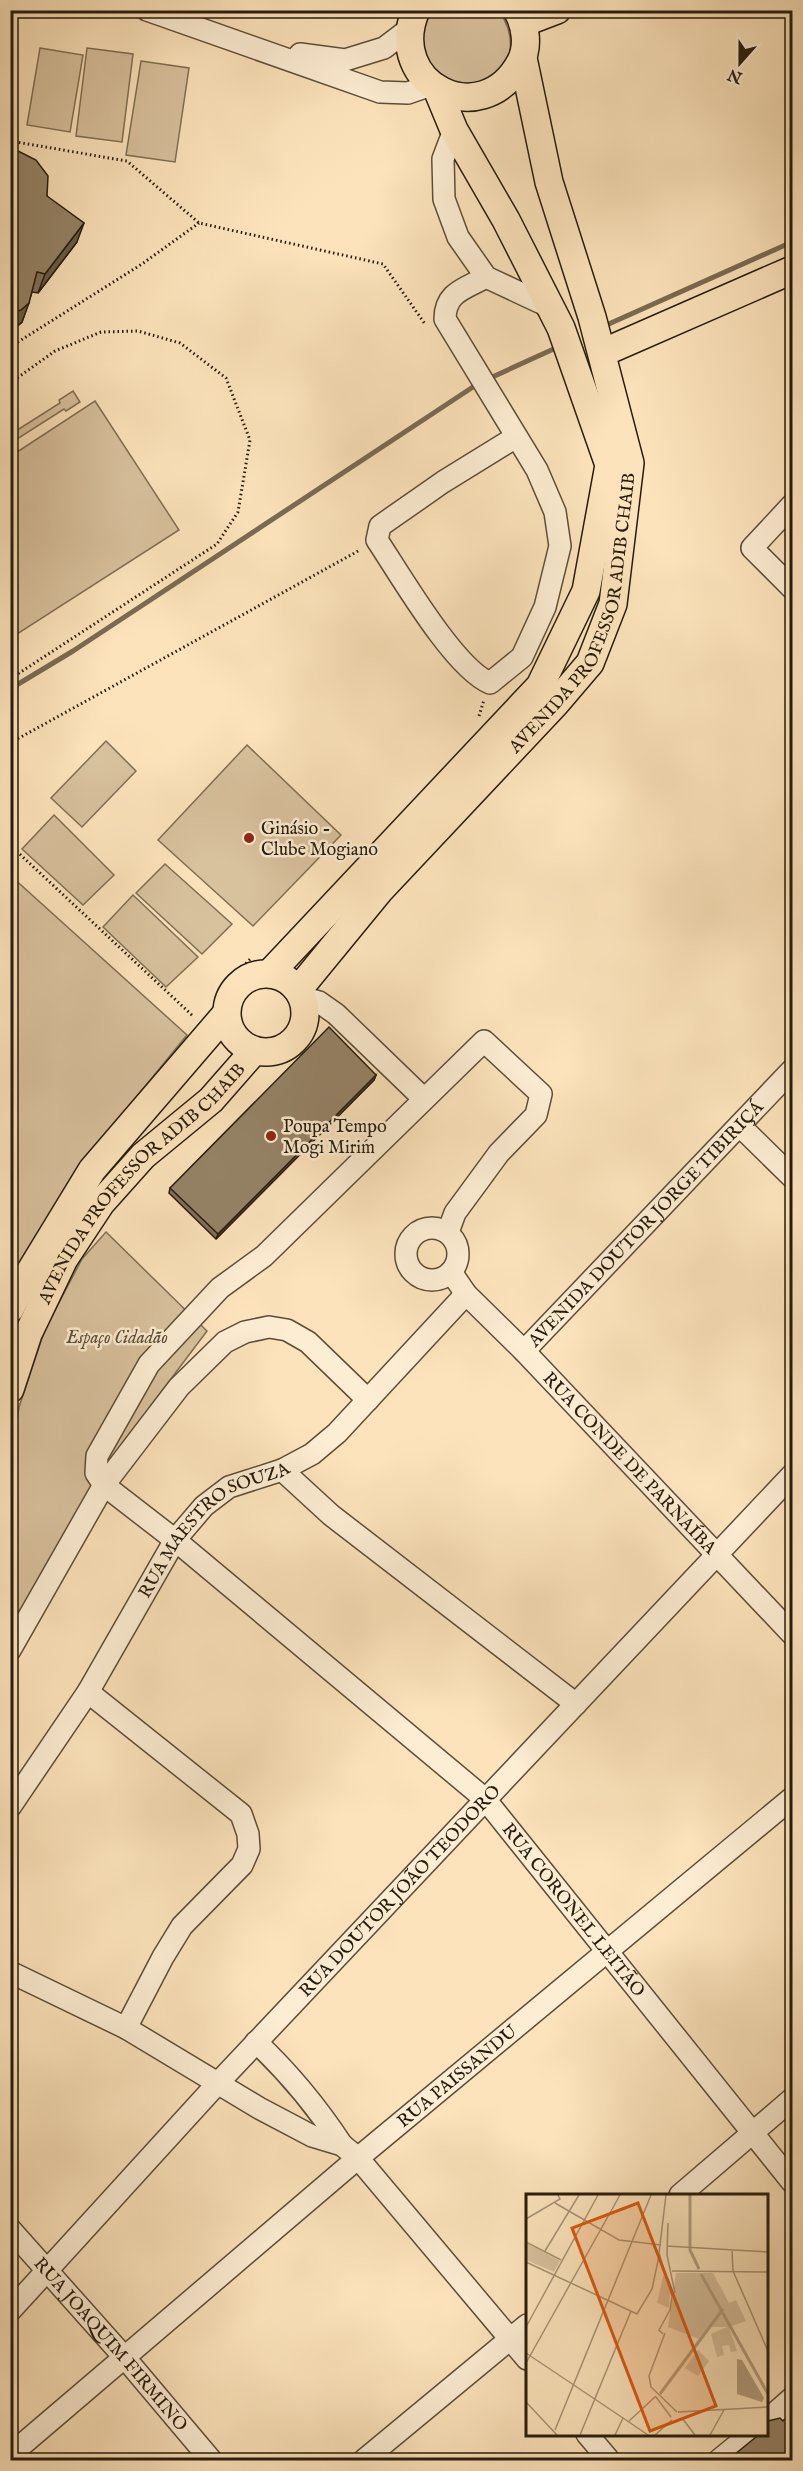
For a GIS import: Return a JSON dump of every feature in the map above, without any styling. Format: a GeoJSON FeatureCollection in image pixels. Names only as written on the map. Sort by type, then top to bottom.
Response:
{"type":"FeatureCollection","features":[{"type":"Feature","properties":{"kind":"main road"},"geometry":{"type":"LineString","coordinates":[[520,17],[556,10]]}},
{"type":"Feature","properties":{"kind":"main road","name":"AVENIDA PROFESSOR ADIB CHAIB"},"geometry":{"type":"LineString","coordinates":[[265,961],[532,695],[545,676],[586,591],[609,465],[556,318],[506,220],[454,130],[434,87],[426,81],[415,66],[409,48],[414,15]]}},
{"type":"Feature","properties":{"kind":"main road","name":"AVENIDA PROFESSOR ADIB CHAIB"},"geometry":{"type":"LineString","coordinates":[[300,993],[380,890],[555,704],[590,663],[613,604],[630,463],[597,334],[549,182],[523,58],[526,39],[520,17]]}},
{"type":"Feature","properties":{"kind":"main road"},"geometry":{"type":"LineString","coordinates":[[434,87],[461,98],[481,96],[499,88],[506,82],[523,58]]}},
{"type":"Feature","properties":{"kind":"main road"},"geometry":{"type":"LineString","coordinates":[[597,334],[792,270]]}},
{"type":"Feature","properties":{"kind":"main road"},"geometry":{"type":"LineString","coordinates":[[265,961],[291,982],[300,993],[306,1011],[303,1026],[296,1039],[284,1048],[269,1052],[254,1051],[243,1045],[234,1036],[218,1007],[228,1000],[234,988],[244,979],[256,974],[265,961]]}},
{"type":"Feature","properties":{"kind":"main road","name":"AVENIDA PROFESSOR ADIB CHAIB"},"geometry":{"type":"LineString","coordinates":[[10,1309],[92,1170],[218,1007]]}},
{"type":"Feature","properties":{"kind":"main road","name":"AVENIDA PROFESSOR ADIB CHAIB"},"geometry":{"type":"LineString","coordinates":[[10,1389],[28,1334],[64,1260],[101,1203],[143,1156],[211,1100],[254,1051]]}},
{"type":"Feature","properties":{"kind":"street"},"geometry":{"type":"LineString","coordinates":[[147,10],[185,17],[257,48],[380,92],[408,93],[434,87]]}},
{"type":"Feature","properties":{"kind":"street"},"geometry":{"type":"LineString","coordinates":[[257,48],[345,60],[384,48],[414,15]]}},
{"type":"Feature","properties":{"kind":"street"},"geometry":{"type":"LineString","coordinates":[[454,130],[443,159],[444,199],[458,237],[486,277],[556,318]]}},
{"type":"Feature","properties":{"kind":"street"},"geometry":{"type":"LineString","coordinates":[[486,277],[449,298],[445,307],[445,319],[537,470],[555,512],[560,546],[545,608],[522,657],[490,683],[480,679],[449,648],[377,540],[380,525],[443,482],[516,437]]}},
{"type":"Feature","properties":{"kind":"street"},"geometry":{"type":"LineString","coordinates":[[792,505],[752,548],[792,588]]}},
{"type":"Feature","properties":{"kind":"street"},"geometry":{"type":"LineString","coordinates":[[300,993],[336,1014],[424,1099]]}},
{"type":"Feature","properties":{"kind":"street"},"geometry":{"type":"LineString","coordinates":[[104,1485],[96,1473],[97,1456],[148,1364],[220,1288],[264,1256],[484,1041],[541,1094],[536,1115],[500,1153],[455,1213],[448,1232]]}},
{"type":"Feature","properties":{"kind":"street","name":"AVENIDA DOUTOR JORGE TIBIRIÇÁ"},"geometry":{"type":"LineString","coordinates":[[524,1351],[792,1070]]}},
{"type":"Feature","properties":{"kind":"street"},"geometry":{"type":"LineString","coordinates":[[740,1126],[792,1177]]}},
{"type":"Feature","properties":{"kind":"street"},"geometry":{"type":"LineString","coordinates":[[440,1228],[448,1232],[458,1246],[459,1255],[451,1272],[438,1280],[421,1277],[409,1265],[406,1257],[410,1240],[423,1229],[440,1228]]}},
{"type":"Feature","properties":{"kind":"street","name":"RUA CONDE DE PARNAÍBA"},"geometry":{"type":"LineString","coordinates":[[451,1272],[466,1294],[524,1351],[792,1634]]}},
{"type":"Feature","properties":{"kind":"street","name":"RUA MAESTRO SOUZA"},"geometry":{"type":"LineString","coordinates":[[10,1807],[88,1692],[175,1540],[204,1506],[230,1487],[282,1470],[312,1454],[368,1400],[466,1294]]}},
{"type":"Feature","properties":{"kind":"street"},"geometry":{"type":"LineString","coordinates":[[10,1650],[104,1485],[179,1387],[225,1342],[245,1332],[269,1327],[287,1330],[308,1342],[368,1400]]}},
{"type":"Feature","properties":{"kind":"street"},"geometry":{"type":"LineString","coordinates":[[282,1470],[331,1515],[576,1704]]}},
{"type":"Feature","properties":{"kind":"street","name":"RUA DOUTOR JOÃO TEODORO"},"geometry":{"type":"LineString","coordinates":[[10,2311],[256,2042],[792,1475]]}},
{"type":"Feature","properties":{"kind":"street","name":"RUA CORONEL LEITÃO"},"geometry":{"type":"LineString","coordinates":[[104,1485],[175,1540],[485,1798],[792,2182]]}},
{"type":"Feature","properties":{"kind":"street"},"geometry":{"type":"LineString","coordinates":[[88,1692],[241,1814],[248,1834],[249,1849],[242,1865],[182,1926],[126,2028]]}},
{"type":"Feature","properties":{"kind":"street","name":"RUA PAISSANDU"},"geometry":{"type":"LineString","coordinates":[[10,2455],[358,2158],[792,1798]]}},
{"type":"Feature","properties":{"kind":"street"},"geometry":{"type":"LineString","coordinates":[[10,1972],[126,2028],[217,2084],[312,2136],[342,2145]]}},
{"type":"Feature","properties":{"kind":"street"},"geometry":{"type":"LineString","coordinates":[[256,2042],[281,2065],[314,2104],[342,2145],[358,2158],[526,2358]]}},
{"type":"Feature","properties":{"kind":"street"},"geometry":{"type":"LineString","coordinates":[[681,2194],[792,2099]]}},
{"type":"Feature","properties":{"kind":"street","name":"RUA JOAQUIM FIRMINO"},"geometry":{"type":"LineString","coordinates":[[10,2229],[125,2358],[211,2460]]}},
{"type":"Feature","properties":{"kind":"street"},"geometry":{"type":"LineString","coordinates":[[364,2460],[526,2326]]}},
{"type":"Feature","properties":{"kind":"street"},"geometry":{"type":"LineString","coordinates":[[767,2419],[792,2398]]}},
{"type":"Feature","properties":{"kind":"street"},"geometry":{"type":"LineString","coordinates":[[589,2435],[609,2460]]}},
{"type":"Feature","properties":{"kind":"street"},"geometry":{"type":"LineString","coordinates":[[719,2460],[749,2435]]}},
{"type":"Feature","properties":{"kind":"path"},"geometry":{"type":"LineString","coordinates":[[10,141],[127,160],[199,223],[383,264],[429,329]]}},
{"type":"Feature","properties":{"kind":"path"},"geometry":{"type":"LineString","coordinates":[[10,347],[142,264],[199,223]]}},
{"type":"Feature","properties":{"kind":"path"},"geometry":{"type":"LineString","coordinates":[[10,384],[55,351],[101,332],[138,331],[180,343],[226,378],[250,440],[238,512],[217,544],[10,679]]}},
{"type":"Feature","properties":{"kind":"path"},"geometry":{"type":"LineString","coordinates":[[10,743],[377,540]]}},
{"type":"Feature","properties":{"kind":"path"},"geometry":{"type":"LineString","coordinates":[[477,722],[490,683]]}},
{"type":"Feature","properties":{"kind":"path"},"geometry":{"type":"LineString","coordinates":[[10,845],[195,1017]]}},
{"type":"Feature","properties":{"kind":"path"},"geometry":{"type":"LineString","coordinates":[[218,1007],[265,961]]}},
{"type":"Feature","properties":{"kind":"green space"},"geometry":{"type":"Polygon","coordinates":[[[429,11],[499,11],[510,37],[511,47],[506,65],[500,73],[492,79],[465,89],[425,67],[421,23],[429,11]]]}},
{"type":"Feature","properties":{"kind":"green space"},"geometry":{"type":"Polygon","coordinates":[[[40,48],[83,55],[70,132],[27,125],[40,48]]]}},
{"type":"Feature","properties":{"kind":"green space"},"geometry":{"type":"Polygon","coordinates":[[[87,48],[133,54],[122,142],[76,136],[87,48]]]}},
{"type":"Feature","properties":{"kind":"green space"},"geometry":{"type":"Polygon","coordinates":[[[141,61],[189,68],[175,162],[126,155],[141,61]]]}},
{"type":"Feature","properties":{"kind":"green space"},"geometry":{"type":"Polygon","coordinates":[[[73,391],[80,402],[66,411],[64,409],[11,443],[11,434],[60,403],[59,400],[73,391]]]}},
{"type":"Feature","properties":{"kind":"green space"},"geometry":{"type":"Polygon","coordinates":[[[95,401],[179,530],[11,638],[11,456],[95,401]]]}},
{"type":"Feature","properties":{"kind":"green space"},"geometry":{"type":"Polygon","coordinates":[[[106,741],[136,771],[82,827],[51,798],[106,741]]]}},
{"type":"Feature","properties":{"kind":"green space","name":"Ginásio - Clube Mogiano"},"geometry":{"type":"Polygon","coordinates":[[[247,745],[341,835],[253,926],[158,840],[247,745]]]}},
{"type":"Feature","properties":{"kind":"green space"},"geometry":{"type":"Polygon","coordinates":[[[54,815],[114,875],[83,905],[22,849],[54,815]]]}},
{"type":"Feature","properties":{"kind":"green space"},"geometry":{"type":"Polygon","coordinates":[[[165,864],[232,924],[202,954],[136,893],[165,864]]]}},
{"type":"Feature","properties":{"kind":"green space"},"geometry":{"type":"Polygon","coordinates":[[[11,876],[187,1035],[75,1172],[11,1291],[11,876]]]}},
{"type":"Feature","properties":{"kind":"green space"},"geometry":{"type":"Polygon","coordinates":[[[133,895],[198,957],[166,987],[103,927],[133,895]]]}},
{"type":"Feature","properties":{"kind":"green space","name":"Espaço Cidadão"},"geometry":{"type":"Polygon","coordinates":[[[106,1232],[207,1331],[100,1473],[17,1620],[11,1621],[11,1464],[19,1407],[45,1329],[82,1259],[106,1232]]]}},
{"type":"Feature","properties":{"kind":"building"},"geometry":{"type":"Polygon","coordinates":[[[18,151],[36,160],[48,176],[47,196],[84,223],[45,274],[37,272],[29,303],[21,310],[10,313],[10,153],[18,151]]]}},
{"type":"Feature","properties":{"kind":"building","name":"Poupa Tempo Mogi Mirim"},"geometry":{"type":"Polygon","coordinates":[[[329,1027],[376,1075],[218,1234],[170,1188],[329,1027]]]}},
{"type":"Feature","properties":{"kind":"building"},"geometry":{"type":"Polygon","coordinates":[[[792,2413],[792,2460],[729,2459],[759,2435],[767,2435],[768,2421],[780,2418],[783,2421],[792,2413]]]}},
{"type":"Feature","properties":{"kind":"waterway"},"geometry":{"type":"LineString","coordinates":[[602,327],[792,242]]}},
{"type":"Feature","properties":{"kind":"waterway"},"geometry":{"type":"LineString","coordinates":[[488,379],[558,347]]}},
{"type":"Feature","properties":{"kind":"waterway"},"geometry":{"type":"LineString","coordinates":[[10,689],[73,651],[479,383]]}},
{"type":"Feature","properties":{"kind":"place","name":"Ginásio - Clube Mogiano"},"geometry":{"type":"Point","coordinates":[249,838]}},
{"type":"Feature","properties":{"kind":"place","name":"Poupa Tempo Mogi Mirim"},"geometry":{"type":"Point","coordinates":[271,1136]}}]}
